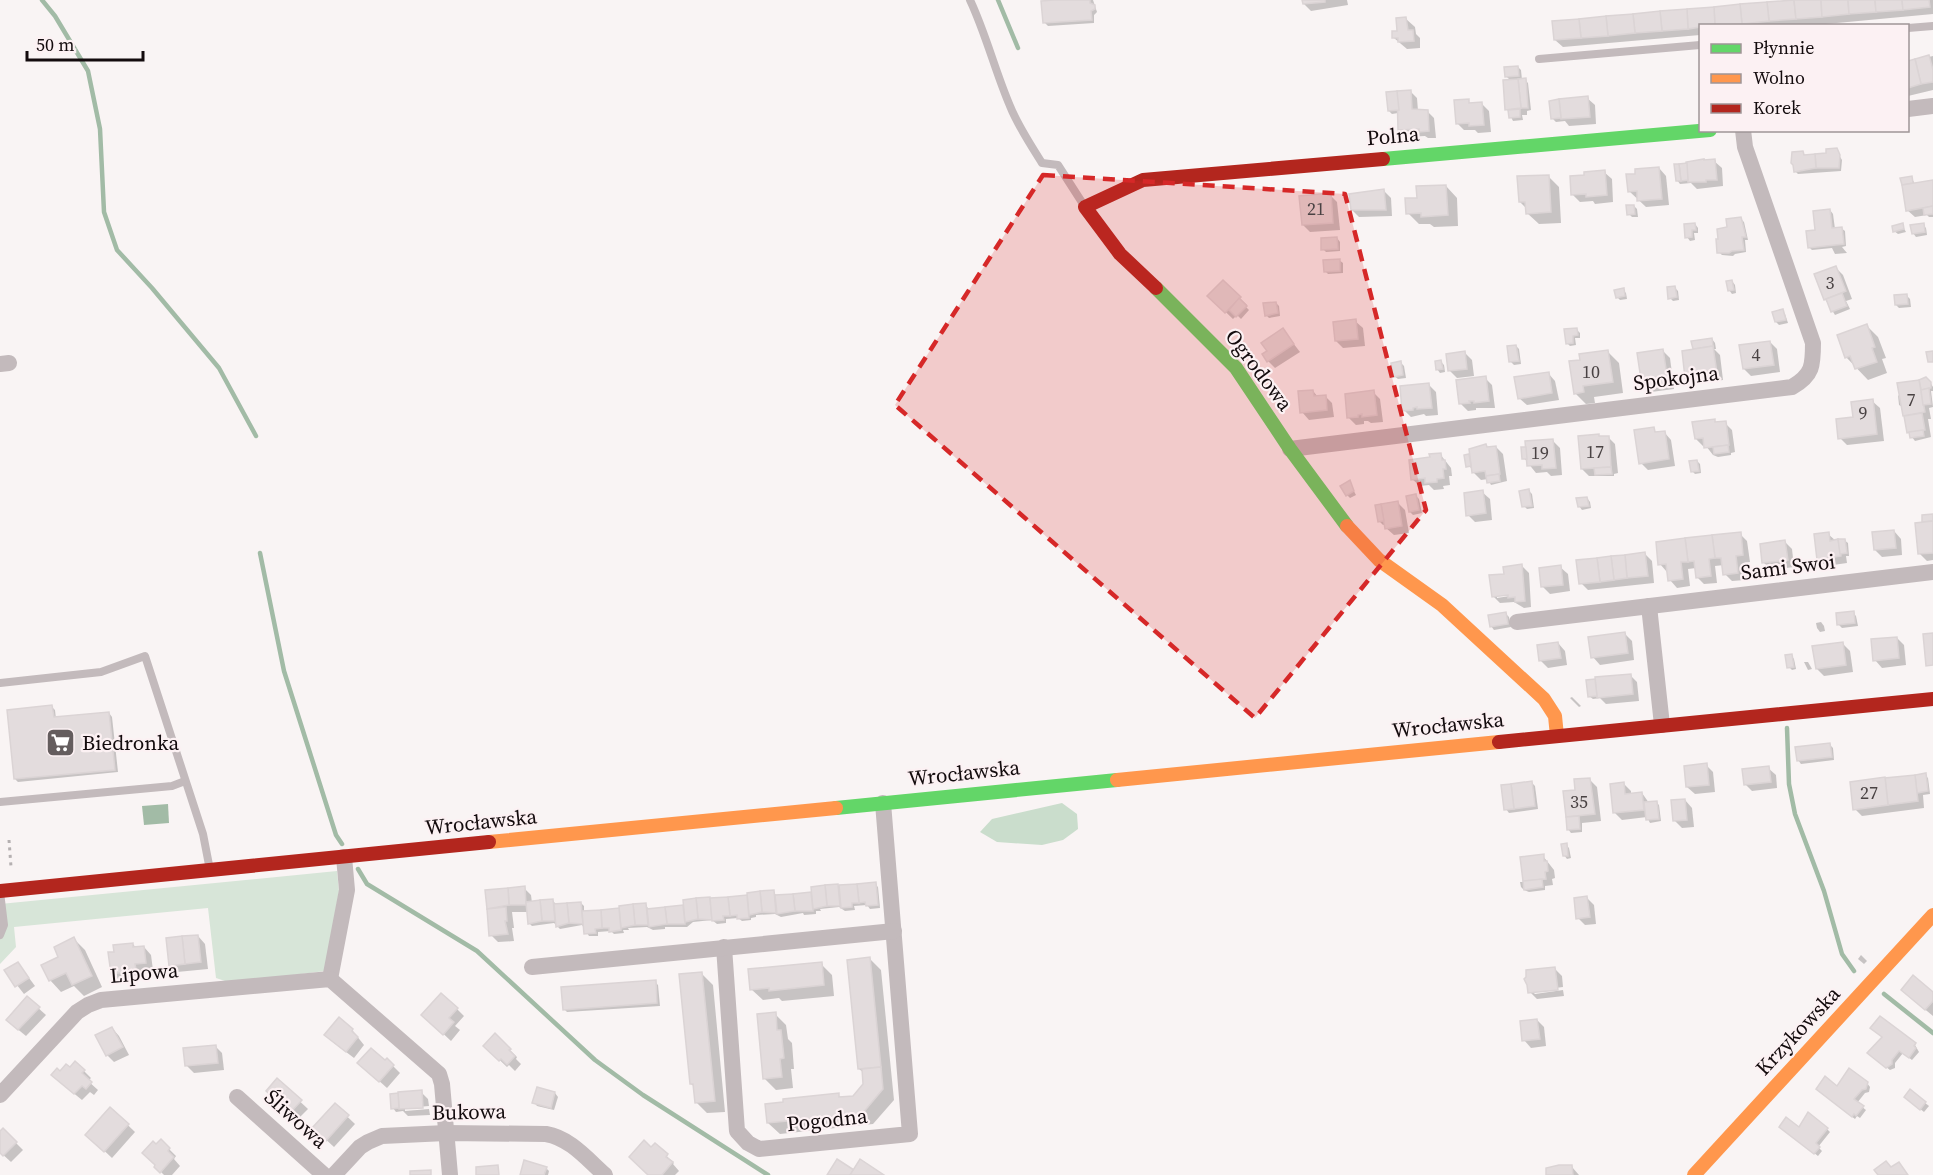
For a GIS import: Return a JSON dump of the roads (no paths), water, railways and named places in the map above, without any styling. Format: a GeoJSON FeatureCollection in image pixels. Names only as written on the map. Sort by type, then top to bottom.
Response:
{"type":"FeatureCollection","features":[{"type":"Feature","properties":{"kind":"street"},"geometry":{"type":"LineString","coordinates":[[1909,109],[1933,106]]}},
{"type":"Feature","properties":{"kind":"street","name":"Polna"},"geometry":{"type":"LineString","coordinates":[[1085,207],[1143,180],[1699,131]]}},
{"type":"Feature","properties":{"kind":"street","name":"Spokojna"},"geometry":{"type":"LineString","coordinates":[[1290,449],[1792,387],[1805,379],[1813,364],[1814,343],[1745,147],[1743,132]]}},
{"type":"Feature","properties":{"kind":"street","name":"Ogrodowa"},"geometry":{"type":"LineString","coordinates":[[1085,207],[1120,254],[1205,335],[1236,368],[1290,449],[1346,525],[1379,560],[1442,604],[1544,699],[1555,716],[1557,736]]}},
{"type":"Feature","properties":{"kind":"street","name":"Sami Swoi"},"geometry":{"type":"LineString","coordinates":[[1517,622],[1933,572]]}},
{"type":"Feature","properties":{"kind":"street"},"geometry":{"type":"LineString","coordinates":[[1649,606],[1662,725]]}},
{"type":"Feature","properties":{"kind":"street","name":"Wrocławska"},"geometry":{"type":"LineString","coordinates":[[0,892],[1933,699]]}},
{"type":"Feature","properties":{"kind":"street","name":"Pogodna"},"geometry":{"type":"LineString","coordinates":[[724,947],[737,1131],[748,1143],[759,1149],[910,1134],[883,803]]}},
{"type":"Feature","properties":{"kind":"street"},"geometry":{"type":"LineString","coordinates":[[344,857],[347,890],[330,979],[439,1074],[442,1084],[450,1175]]}},
{"type":"Feature","properties":{"kind":"street","name":"Krzykowska"},"geometry":{"type":"LineString","coordinates":[[1694,1175],[1933,915]]}},
{"type":"Feature","properties":{"kind":"street"},"geometry":{"type":"LineString","coordinates":[[532,968],[724,947],[894,932]]}},
{"type":"Feature","properties":{"kind":"street","name":"Lipowa"},"geometry":{"type":"LineString","coordinates":[[0,1095],[77,1012],[101,1000],[330,979]]}},
{"type":"Feature","properties":{"kind":"street","name":"Śliwowa"},"geometry":{"type":"LineString","coordinates":[[237,1097],[324,1175]]}},
{"type":"Feature","properties":{"kind":"street","name":"Bukowa"},"geometry":{"type":"LineString","coordinates":[[334,1175],[360,1147],[382,1136],[446,1134],[546,1134],[557,1136],[567,1141],[605,1175]]}},
{"type":"Feature","properties":{"kind":"lane","name":"Ogrodowa"},"geometry":{"type":"LineString","coordinates":[[970,0],[1021,129],[1042,163],[1058,165],[1085,207]]}},
{"type":"Feature","properties":{"kind":"lane"},"geometry":{"type":"LineString","coordinates":[[1909,28],[1933,26]]}},
{"type":"Feature","properties":{"kind":"lane"},"geometry":{"type":"LineString","coordinates":[[1539,59],[1699,45]]}},
{"type":"Feature","properties":{"kind":"lane"},"geometry":{"type":"LineString","coordinates":[[0,683],[101,672],[145,656],[203,834],[210,871]]}},
{"type":"Feature","properties":{"kind":"lane"},"geometry":{"type":"LineString","coordinates":[[0,802],[172,786],[185,781]]}},
{"type":"Feature","properties":{"kind":"lane"},"geometry":{"type":"LineString","coordinates":[[0,892],[4,926],[0,935]]}},
{"type":"Feature","properties":{"kind":"waterway"},"geometry":{"type":"LineString","coordinates":[[42,0],[55,16],[88,71],[100,129],[104,212],[117,250],[219,368],[256,436]]}},
{"type":"Feature","properties":{"kind":"waterway"},"geometry":{"type":"LineString","coordinates":[[998,0],[1018,48]]}},
{"type":"Feature","properties":{"kind":"waterway"},"geometry":{"type":"LineString","coordinates":[[260,553],[284,671],[336,835],[342,844]]}},
{"type":"Feature","properties":{"kind":"waterway"},"geometry":{"type":"LineString","coordinates":[[1787,728],[1789,784],[1795,814],[1824,891],[1842,954],[1854,971]]}},
{"type":"Feature","properties":{"kind":"waterway"},"geometry":{"type":"LineString","coordinates":[[358,869],[367,884],[477,951],[595,1060],[643,1095],[768,1175]]}},
{"type":"Feature","properties":{"kind":"waterway"},"geometry":{"type":"LineString","coordinates":[[1884,994],[1933,1033]]}},
{"type":"Feature","properties":{"kind":"place","name":"Biedronka"},"geometry":{"type":"Point","coordinates":[61,743]}}]}
